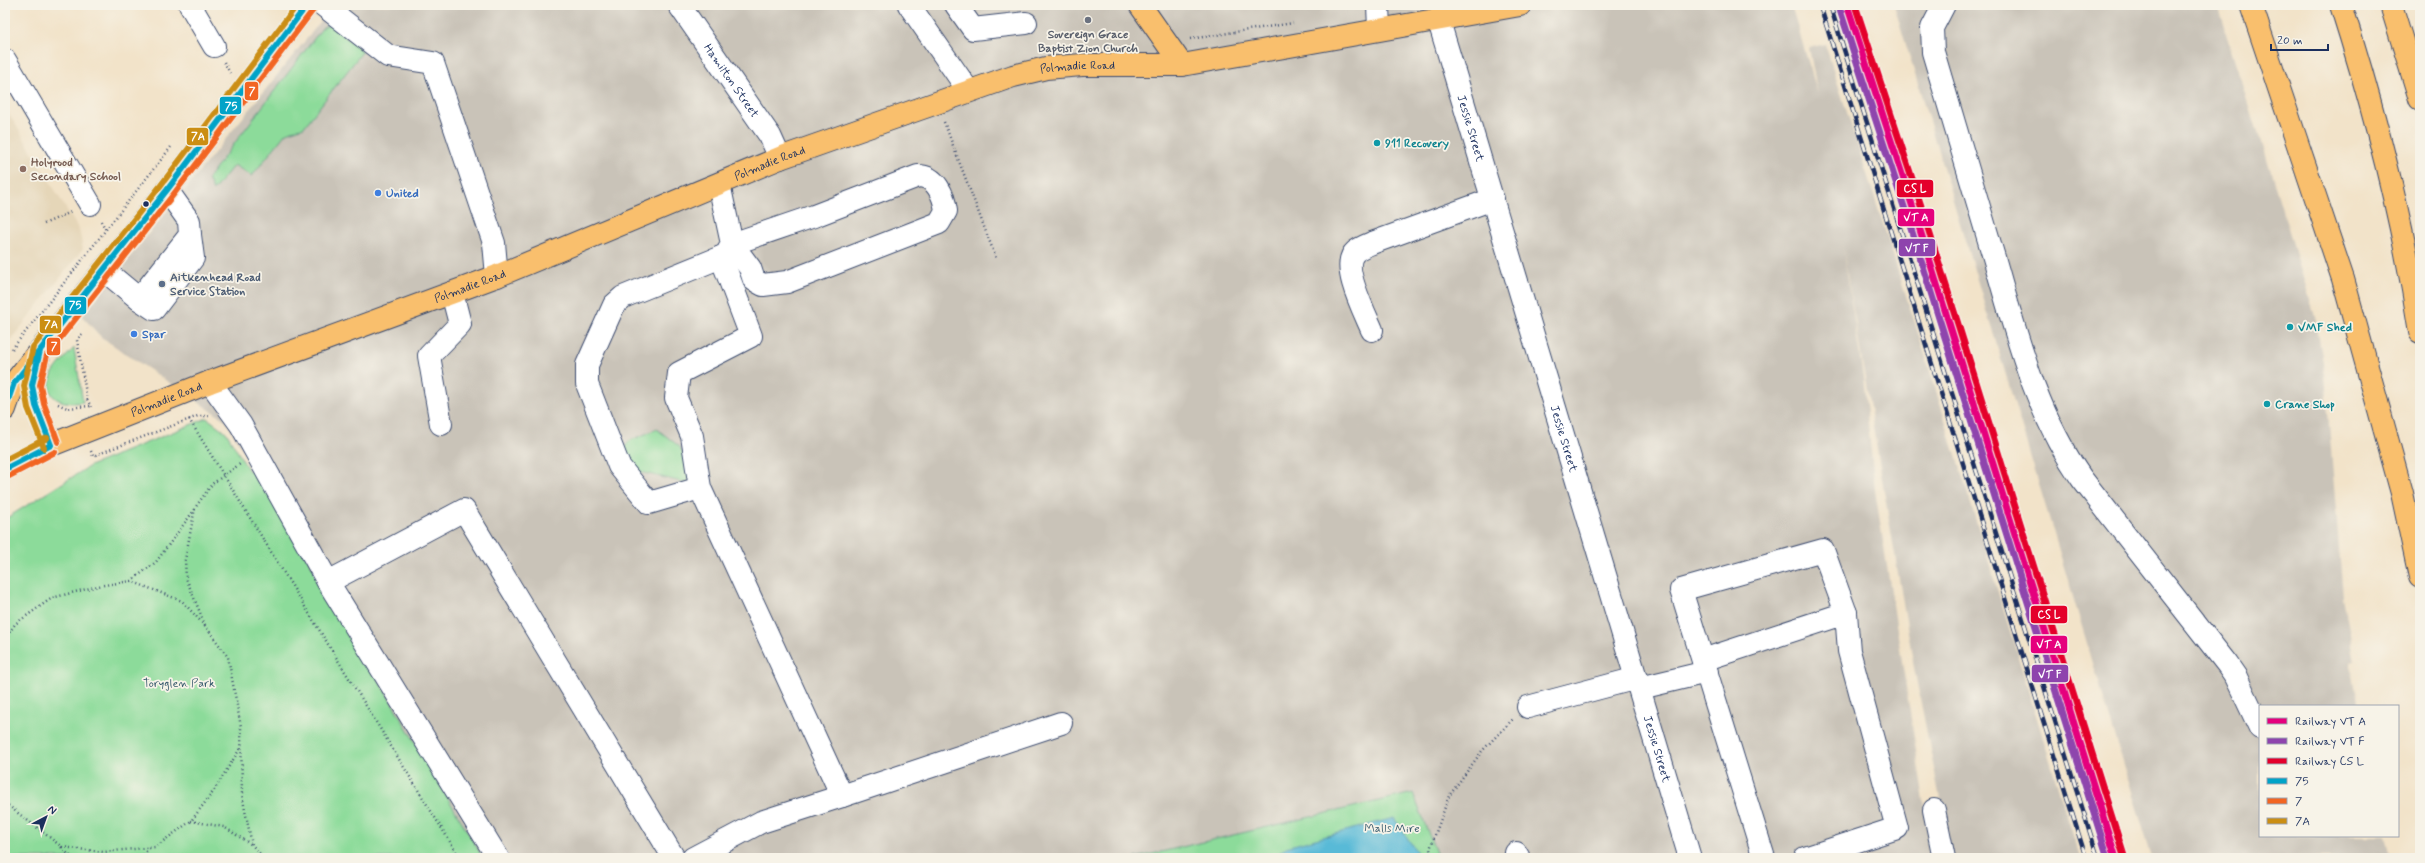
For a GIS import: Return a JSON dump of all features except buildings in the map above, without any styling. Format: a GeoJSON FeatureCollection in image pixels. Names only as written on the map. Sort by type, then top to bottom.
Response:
{"type":"FeatureCollection","features":[{"type":"Feature","properties":{"kind":"main road"},"geometry":{"type":"LineString","coordinates":[[5,409],[14,383],[167,190],[234,85],[307,5]]}},
{"type":"Feature","properties":{"kind":"main road"},"geometry":{"type":"LineString","coordinates":[[1140,5],[1182,65]]}},
{"type":"Feature","properties":{"kind":"main road","name":"Polmadie Road"},"geometry":{"type":"LineString","coordinates":[[5,469],[51,445],[210,382],[497,276],[780,158],[936,103],[968,90],[1046,68],[1116,64],[1182,65],[1494,7],[1520,5]]}},
{"type":"Feature","properties":{"kind":"main road"},"geometry":{"type":"LineString","coordinates":[[2251,5],[2343,279],[2402,493],[2420,577]]}},
{"type":"Feature","properties":{"kind":"main road"},"geometry":{"type":"LineString","coordinates":[[2341,5],[2380,138],[2409,262],[2420,332]]}},
{"type":"Feature","properties":{"kind":"main road"},"geometry":{"type":"LineString","coordinates":[[2391,5],[2420,99]]}},
{"type":"Feature","properties":{"kind":"main road"},"geometry":{"type":"LineString","coordinates":[[40,351],[32,385],[36,406],[51,445]]}},
{"type":"Feature","properties":{"kind":"street"},"geometry":{"type":"LineString","coordinates":[[190,5],[214,46]]}},
{"type":"Feature","properties":{"kind":"street"},"geometry":{"type":"LineString","coordinates":[[323,5],[388,56],[433,63],[494,243],[497,276]]}},
{"type":"Feature","properties":{"kind":"street","name":"Hamilton Street"},"geometry":{"type":"LineString","coordinates":[[679,5],[770,136],[780,158]]}},
{"type":"Feature","properties":{"kind":"street"},"geometry":{"type":"LineString","coordinates":[[909,5],[968,90]]}},
{"type":"Feature","properties":{"kind":"street"},"geometry":{"type":"LineString","coordinates":[[956,5],[973,29],[1026,23]]}},
{"type":"Feature","properties":{"kind":"street"},"geometry":{"type":"LineString","coordinates":[[1378,5],[1379,29]]}},
{"type":"Feature","properties":{"kind":"street"},"geometry":{"type":"LineString","coordinates":[[1944,5],[1932,28],[1933,52],[2024,360],[2044,411],[2067,458],[2082,479],[2230,668],[2259,726]]}},
{"type":"Feature","properties":{"kind":"street","name":"Jessie Street"},"geometry":{"type":"LineString","coordinates":[[1438,18],[1639,683],[1690,858]]}},
{"type":"Feature","properties":{"kind":"street"},"geometry":{"type":"LineString","coordinates":[[5,60],[90,204]]}},
{"type":"Feature","properties":{"kind":"street"},"geometry":{"type":"LineString","coordinates":[[700,488],[649,503],[619,466],[587,384],[587,365],[614,305],[623,297],[727,251],[918,176],[932,179],[937,185],[945,204],[946,211],[939,223],[774,285],[763,285],[754,280],[750,268],[727,251]]}},
{"type":"Feature","properties":{"kind":"street"},"geometry":{"type":"LineString","coordinates":[[719,184],[727,251],[751,336],[679,373],[676,398],[692,436],[700,488],[842,796]]}},
{"type":"Feature","properties":{"kind":"street"},"geometry":{"type":"LineString","coordinates":[[104,270],[139,299],[190,234],[189,221],[167,190]]}},
{"type":"Feature","properties":{"kind":"street"},"geometry":{"type":"LineString","coordinates":[[1372,330],[1351,277],[1350,263],[1355,252],[1372,243],[1493,199]]}},
{"type":"Feature","properties":{"kind":"street"},"geometry":{"type":"LineString","coordinates":[[441,424],[429,356],[460,324],[452,293]]}},
{"type":"Feature","properties":{"kind":"street"},"geometry":{"type":"LineString","coordinates":[[210,382],[241,425],[258,453],[328,582],[498,858]]}},
{"type":"Feature","properties":{"kind":"street"},"geometry":{"type":"LineString","coordinates":[[328,582],[464,510],[674,858]]}},
{"type":"Feature","properties":{"kind":"street"},"geometry":{"type":"LineString","coordinates":[[1764,858],[1681,590],[1823,550],[1846,613],[1849,651],[1897,828],[1805,858]]}},
{"type":"Feature","properties":{"kind":"street"},"geometry":{"type":"LineString","coordinates":[[1528,708],[1639,683],[1705,666],[1846,613]]}},
{"type":"Feature","properties":{"kind":"street"},"geometry":{"type":"LineString","coordinates":[[693,858],[761,822],[1061,723]]}},
{"type":"Feature","properties":{"kind":"street"},"geometry":{"type":"LineString","coordinates":[[1934,810],[1944,858]]}},
{"type":"Feature","properties":{"kind":"path"},"geometry":{"type":"LineString","coordinates":[[214,46],[230,73],[234,85]]}},
{"type":"Feature","properties":{"kind":"path"},"geometry":{"type":"LineString","coordinates":[[230,73],[235,66]]}},
{"type":"Feature","properties":{"kind":"path"},"geometry":{"type":"LineString","coordinates":[[230,73],[234,85]]}},
{"type":"Feature","properties":{"kind":"path"},"geometry":{"type":"LineString","coordinates":[[936,103],[996,258]]}},
{"type":"Feature","properties":{"kind":"path"},"geometry":{"type":"LineString","coordinates":[[10,352],[173,145]]}},
{"type":"Feature","properties":{"kind":"path"},"geometry":{"type":"LineString","coordinates":[[44,224],[90,204],[120,250]]}},
{"type":"Feature","properties":{"kind":"path"},"geometry":{"type":"LineString","coordinates":[[86,327],[77,340],[87,398],[93,456],[189,419],[207,416],[212,418]]}},
{"type":"Feature","properties":{"kind":"path"},"geometry":{"type":"LineString","coordinates":[[189,419],[460,858]]}},
{"type":"Feature","properties":{"kind":"path"},"geometry":{"type":"LineString","coordinates":[[5,639],[15,624],[52,598],[98,586],[130,581],[156,562],[212,484],[224,474],[258,453]]}},
{"type":"Feature","properties":{"kind":"path"},"geometry":{"type":"LineString","coordinates":[[195,508],[185,560],[186,578],[206,627]]}},
{"type":"Feature","properties":{"kind":"path"},"geometry":{"type":"LineString","coordinates":[[130,581],[182,601],[206,627],[228,657],[241,727],[242,795],[252,845]]}},
{"type":"Feature","properties":{"kind":"path"},"geometry":{"type":"LineString","coordinates":[[1432,858],[1430,850],[1449,796],[1482,751],[1504,730],[1516,714],[1528,708]]}},
{"type":"Feature","properties":{"kind":"path"},"geometry":{"type":"LineString","coordinates":[[5,803],[62,847],[103,852],[155,847],[191,821],[213,792],[241,746]]}},
{"type":"Feature","properties":{"kind":"path"},"geometry":{"type":"LineString","coordinates":[[191,821],[224,827],[252,845],[264,858]]}},
{"type":"Feature","properties":{"kind":"path"},"geometry":{"type":"LineString","coordinates":[[59,844],[72,858]]}},
{"type":"Feature","properties":{"kind":"path"},"geometry":{"type":"LineString","coordinates":[[141,858],[148,848]]}},
{"type":"Feature","properties":{"kind":"shaded area"},"geometry":{"type":"Polygon","coordinates":[[[334,5],[1791,5],[1818,94],[1809,48],[1825,44],[1921,342],[2080,858],[1945,858],[1946,829],[1915,673],[1841,237],[1863,376],[1875,490],[1933,858],[1438,858],[1413,793],[1135,858],[483,858],[225,420],[101,337],[82,316],[334,5]]]}},
{"type":"Feature","properties":{"kind":"shaded area"},"geometry":{"type":"Polygon","coordinates":[[[1894,5],[2217,5],[2259,139],[2261,139],[2316,320],[2325,375],[2343,597],[2355,661],[2350,662],[2359,705],[2259,705],[2259,837],[2386,837],[2391,858],[2152,858],[1894,5]]]}},
{"type":"Feature","properties":{"kind":"shaded area","name":"Holyrood Secondary School"},"geometry":{"type":"Polygon","coordinates":[[[5,107],[79,230],[83,249],[5,347],[5,107]]]}},
{"type":"Feature","properties":{"kind":"green space"},"geometry":{"type":"Polygon","coordinates":[[[329,24],[363,51],[304,127],[286,133],[252,176],[234,165],[213,191],[208,178],[323,27],[329,24]]]}},
{"type":"Feature","properties":{"kind":"green space"},"geometry":{"type":"Polygon","coordinates":[[[74,348],[83,402],[69,403],[56,399],[52,395],[49,383],[52,375],[62,361],[74,348]]]}},
{"type":"Feature","properties":{"kind":"green space","name":"Toryglen Park"},"geometry":{"type":"Polygon","coordinates":[[[207,418],[226,432],[249,471],[255,469],[483,858],[5,858],[5,519],[90,466],[207,418]]]}},
{"type":"Feature","properties":{"kind":"green space"},"geometry":{"type":"Polygon","coordinates":[[[657,429],[680,447],[692,475],[686,483],[636,471],[632,466],[624,449],[629,441],[657,429]]]}},
{"type":"Feature","properties":{"kind":"green space","name":"Malls Mire"},"geometry":{"type":"Polygon","coordinates":[[[1413,793],[1438,858],[1135,858],[1413,793]]]}},
{"type":"Feature","properties":{"kind":"water"},"geometry":{"type":"Polygon","coordinates":[[[1394,818],[1416,851],[1417,858],[1274,858],[1286,847],[1394,818]]]}},
{"type":"Feature","properties":{"kind":"railway"},"geometry":{"type":"LineString","coordinates":[[1820,5],[2086,858]]}},
{"type":"Feature","properties":{"kind":"railway"},"geometry":{"type":"LineString","coordinates":[[1830,5],[2098,858]]}},
{"type":"Feature","properties":{"kind":"transit line","name":"7A"},"geometry":{"type":"LineString","coordinates":[[44,448],[28,408],[24,386],[33,347],[161,185],[297,5]]}},
{"type":"Feature","properties":{"kind":"transit line","name":"75"},"geometry":{"type":"LineString","coordinates":[[5,409],[14,383],[167,190],[307,5]]}},
{"type":"Feature","properties":{"kind":"transit line"},"geometry":{"type":"LineString","coordinates":[[1847,5],[1915,214],[2116,858]]}},
{"type":"Feature","properties":{"kind":"transit line"},"geometry":{"type":"LineString","coordinates":[[1855,5],[1923,212],[2124,856]]}},
{"type":"Feature","properties":{"kind":"transit line"},"geometry":{"type":"LineString","coordinates":[[1839,7],[1907,216],[2108,858]]}},
{"type":"Feature","properties":{"kind":"transit line","name":"7"},"geometry":{"type":"LineString","coordinates":[[58,442],[44,404],[40,385],[47,355],[173,195],[313,10]]}},
{"type":"Feature","properties":{"kind":"transit line","name":"75"},"geometry":{"type":"LineString","coordinates":[[40,351],[32,385],[36,406],[51,445]]}},
{"type":"Feature","properties":{"kind":"transit line","name":"7A"},"geometry":{"type":"LineString","coordinates":[[5,460],[47,438]]}},
{"type":"Feature","properties":{"kind":"transit line","name":"75"},"geometry":{"type":"LineString","coordinates":[[5,469],[51,445]]}},
{"type":"Feature","properties":{"kind":"transit line","name":"7"},"geometry":{"type":"LineString","coordinates":[[9,476],[55,452]]}},
{"type":"Feature","properties":{"kind":"place","name":"Sovereign Grace Baptist Zion Church"},"geometry":{"type":"Point","coordinates":[1088,20]}},
{"type":"Feature","properties":{"kind":"place","name":"911 Recovery"},"geometry":{"type":"Point","coordinates":[1377,143]}},
{"type":"Feature","properties":{"kind":"place","name":"Holyrood Secondary School"},"geometry":{"type":"Point","coordinates":[23,169]}},
{"type":"Feature","properties":{"kind":"place","name":"United"},"geometry":{"type":"Point","coordinates":[378,193]}},
{"type":"Feature","properties":{"kind":"place","name":"Aitkenhead Road Service Station"},"geometry":{"type":"Point","coordinates":[162,284]}},
{"type":"Feature","properties":{"kind":"place","name":"VMF Shed"},"geometry":{"type":"Point","coordinates":[2290,327]}},
{"type":"Feature","properties":{"kind":"place","name":"Spar"},"geometry":{"type":"Point","coordinates":[134,334]}},
{"type":"Feature","properties":{"kind":"place","name":"Crane Shop"},"geometry":{"type":"Point","coordinates":[2267,404]}}]}
